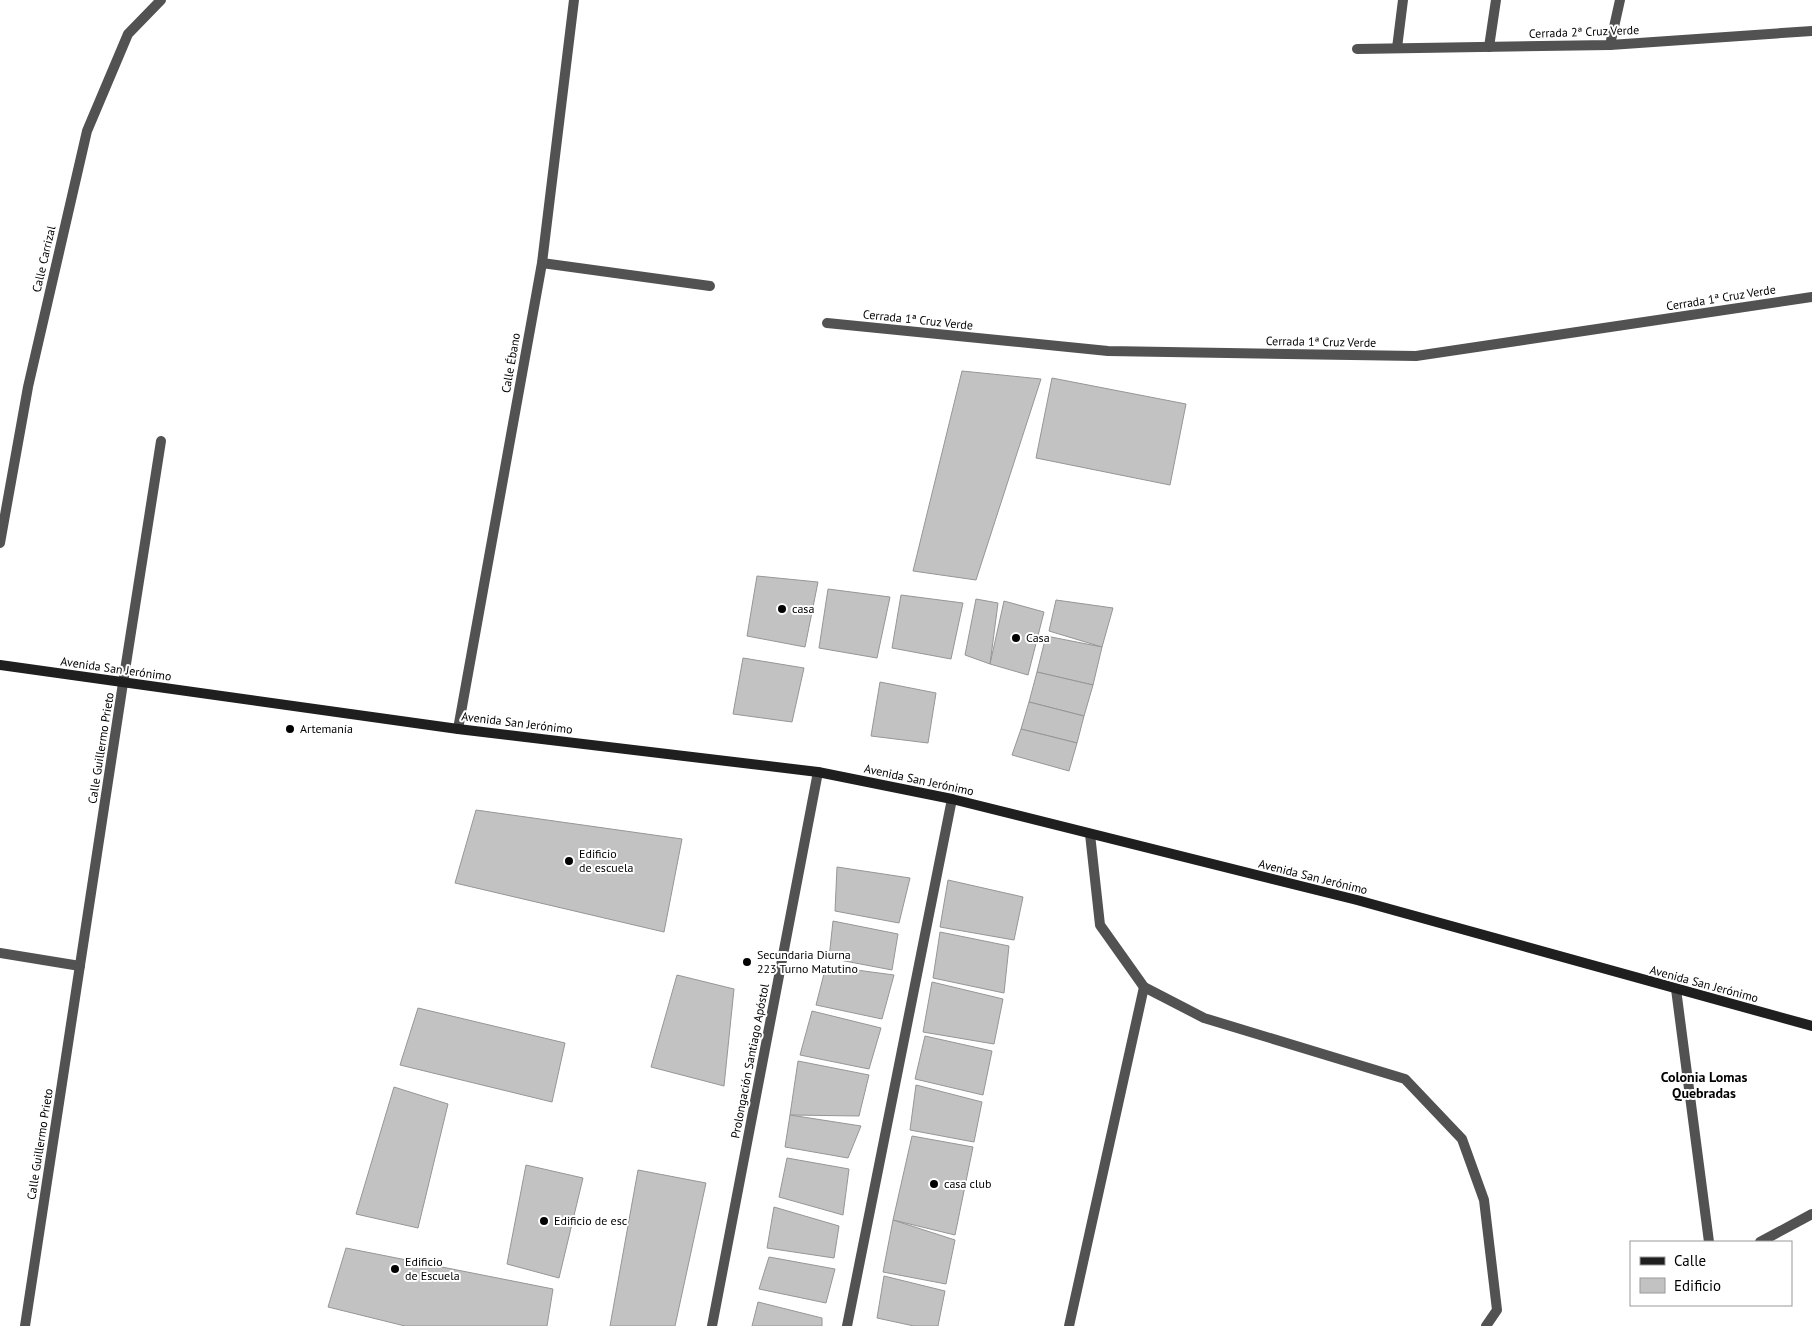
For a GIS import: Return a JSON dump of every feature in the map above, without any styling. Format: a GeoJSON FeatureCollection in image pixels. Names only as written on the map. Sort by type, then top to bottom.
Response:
{"type":"FeatureCollection","features":[{"type":"Feature","properties":{"kind":"main road","name":"Avenida San Jerónimo"},"geometry":{"type":"LineString","coordinates":[[0,665],[458,729],[818,772],[952,799],[1357,900],[1812,1026]]}},
{"type":"Feature","properties":{"kind":"street","name":"Calle Carrizal"},"geometry":{"type":"LineString","coordinates":[[0,543],[28,388],[87,131],[128,34],[160,0]]}},
{"type":"Feature","properties":{"kind":"street","name":"Calle Ébano"},"geometry":{"type":"LineString","coordinates":[[458,729],[542,263],[574,0]]}},
{"type":"Feature","properties":{"kind":"street"},"geometry":{"type":"LineString","coordinates":[[1397,48],[1403,0]]}},
{"type":"Feature","properties":{"kind":"street"},"geometry":{"type":"LineString","coordinates":[[1489,47],[1496,0]]}},
{"type":"Feature","properties":{"kind":"street"},"geometry":{"type":"LineString","coordinates":[[1610,45],[1620,0]]}},
{"type":"Feature","properties":{"kind":"street","name":"Cerrada 2ª Cruz Verde"},"geometry":{"type":"LineString","coordinates":[[1357,49],[1610,45],[1812,32]]}},
{"type":"Feature","properties":{"kind":"street"},"geometry":{"type":"LineString","coordinates":[[542,263],[710,286]]}},
{"type":"Feature","properties":{"kind":"street","name":"Cerrada 1ª Cruz Verde"},"geometry":{"type":"LineString","coordinates":[[827,323],[1108,351],[1416,356],[1812,297]]}},
{"type":"Feature","properties":{"kind":"street","name":"Calle Guillermo Prieto"},"geometry":{"type":"LineString","coordinates":[[25,1326],[161,441]]}},
{"type":"Feature","properties":{"kind":"street","name":"Prolongación Santiago Apóstol"},"geometry":{"type":"LineString","coordinates":[[712,1326],[818,772]]}},
{"type":"Feature","properties":{"kind":"street"},"geometry":{"type":"LineString","coordinates":[[847,1326],[952,799]]}},
{"type":"Feature","properties":{"kind":"street"},"geometry":{"type":"LineString","coordinates":[[1090,834],[1100,925],[1144,987],[1204,1018],[1406,1079],[1462,1139],[1484,1200],[1497,1310],[1486,1326]]}},
{"type":"Feature","properties":{"kind":"street"},"geometry":{"type":"LineString","coordinates":[[0,953],[80,966]]}},
{"type":"Feature","properties":{"kind":"street"},"geometry":{"type":"LineString","coordinates":[[1069,1326],[1144,987]]}},
{"type":"Feature","properties":{"kind":"street"},"geometry":{"type":"LineString","coordinates":[[1676,989],[1709,1241]]}},
{"type":"Feature","properties":{"kind":"street"},"geometry":{"type":"LineString","coordinates":[[1762,1241],[1812,1214]]}},
{"type":"Feature","properties":{"kind":"building"},"geometry":{"type":"Polygon","coordinates":[[[962,371],[1041,379],[976,580],[913,571],[962,371]]]}},
{"type":"Feature","properties":{"kind":"building"},"geometry":{"type":"Polygon","coordinates":[[[1052,378],[1186,404],[1170,485],[1036,458],[1052,378]]]}},
{"type":"Feature","properties":{"kind":"building","name":"casa"},"geometry":{"type":"Polygon","coordinates":[[[757,576],[818,582],[805,647],[747,636],[757,576]]]}},
{"type":"Feature","properties":{"kind":"building","name":"casa"},"geometry":{"type":"Polygon","coordinates":[[[828,589],[890,597],[877,658],[819,648],[828,589]]]}},
{"type":"Feature","properties":{"kind":"building"},"geometry":{"type":"Polygon","coordinates":[[[901,595],[963,603],[951,659],[892,648],[901,595]]]}},
{"type":"Feature","properties":{"kind":"building","name":"casa"},"geometry":{"type":"Polygon","coordinates":[[[976,599],[998,603],[990,664],[965,655],[976,599]]]}},
{"type":"Feature","properties":{"kind":"building","name":"casa"},"geometry":{"type":"Polygon","coordinates":[[[1056,600],[1113,608],[1102,647],[1049,631],[1056,600]]]}},
{"type":"Feature","properties":{"kind":"building","name":"Casa"},"geometry":{"type":"Polygon","coordinates":[[[1004,601],[1044,612],[1028,675],[990,664],[1004,601]]]}},
{"type":"Feature","properties":{"kind":"building","name":"casa"},"geometry":{"type":"Polygon","coordinates":[[[1046,636],[1102,647],[1093,685],[1037,672],[1046,636]]]}},
{"type":"Feature","properties":{"kind":"building"},"geometry":{"type":"Polygon","coordinates":[[[743,658],[804,668],[792,722],[733,714],[743,658]]]}},
{"type":"Feature","properties":{"kind":"building","name":"casa"},"geometry":{"type":"Polygon","coordinates":[[[1037,672],[1093,685],[1084,716],[1029,702],[1037,672]]]}},
{"type":"Feature","properties":{"kind":"building"},"geometry":{"type":"Polygon","coordinates":[[[880,682],[936,693],[928,743],[871,736],[880,682]]]}},
{"type":"Feature","properties":{"kind":"building"},"geometry":{"type":"Polygon","coordinates":[[[1029,702],[1084,716],[1077,743],[1021,729],[1029,702]]]}},
{"type":"Feature","properties":{"kind":"building"},"geometry":{"type":"Polygon","coordinates":[[[1021,729],[1077,743],[1069,771],[1012,755],[1021,729]]]}},
{"type":"Feature","properties":{"kind":"building","name":"Edificio de escuela"},"geometry":{"type":"Polygon","coordinates":[[[476,810],[682,839],[664,932],[455,883],[476,810]]]}},
{"type":"Feature","properties":{"kind":"building"},"geometry":{"type":"Polygon","coordinates":[[[837,867],[910,878],[899,923],[835,911],[837,867]]]}},
{"type":"Feature","properties":{"kind":"building"},"geometry":{"type":"Polygon","coordinates":[[[948,880],[1023,897],[1014,940],[940,927],[948,880]]]}},
{"type":"Feature","properties":{"kind":"building"},"geometry":{"type":"Polygon","coordinates":[[[833,921],[898,934],[892,970],[829,958],[833,921]]]}},
{"type":"Feature","properties":{"kind":"building"},"geometry":{"type":"Polygon","coordinates":[[[940,932],[1009,946],[1004,993],[933,978],[940,932]]]}},
{"type":"Feature","properties":{"kind":"building"},"geometry":{"type":"Polygon","coordinates":[[[826,966],[894,975],[882,1019],[816,1005],[826,966]]]}},
{"type":"Feature","properties":{"kind":"building"},"geometry":{"type":"Polygon","coordinates":[[[677,975],[734,989],[724,1086],[651,1067],[677,975]]]}},
{"type":"Feature","properties":{"kind":"building"},"geometry":{"type":"Polygon","coordinates":[[[932,982],[1003,999],[994,1044],[923,1032],[932,982]]]}},
{"type":"Feature","properties":{"kind":"building"},"geometry":{"type":"Polygon","coordinates":[[[418,1008],[565,1043],[552,1102],[400,1065],[418,1008]]]}},
{"type":"Feature","properties":{"kind":"building"},"geometry":{"type":"Polygon","coordinates":[[[812,1011],[881,1028],[869,1069],[800,1055],[812,1011]]]}},
{"type":"Feature","properties":{"kind":"building"},"geometry":{"type":"Polygon","coordinates":[[[925,1036],[992,1051],[983,1095],[915,1079],[925,1036]]]}},
{"type":"Feature","properties":{"kind":"building"},"geometry":{"type":"Polygon","coordinates":[[[798,1061],[869,1075],[859,1116],[790,1115],[798,1061]]]}},
{"type":"Feature","properties":{"kind":"building"},"geometry":{"type":"Polygon","coordinates":[[[916,1085],[982,1102],[974,1142],[910,1130],[916,1085]]]}},
{"type":"Feature","properties":{"kind":"building","name":"Edificio de escuela"},"geometry":{"type":"Polygon","coordinates":[[[394,1087],[448,1104],[418,1228],[356,1214],[394,1087]]]}},
{"type":"Feature","properties":{"kind":"building"},"geometry":{"type":"Polygon","coordinates":[[[790,1115],[861,1126],[848,1158],[785,1147],[790,1115]]]}},
{"type":"Feature","properties":{"kind":"building","name":"casa club"},"geometry":{"type":"Polygon","coordinates":[[[912,1136],[973,1147],[955,1235],[893,1220],[912,1136]]]}},
{"type":"Feature","properties":{"kind":"building"},"geometry":{"type":"Polygon","coordinates":[[[787,1158],[849,1169],[843,1215],[779,1197],[787,1158]]]}},
{"type":"Feature","properties":{"kind":"building","name":"Edificio de esc"},"geometry":{"type":"Polygon","coordinates":[[[526,1165],[583,1178],[559,1278],[507,1264],[526,1165]]]}},
{"type":"Feature","properties":{"kind":"building"},"geometry":{"type":"Polygon","coordinates":[[[638,1170],[706,1183],[675,1326],[610,1326],[638,1170]]]}},
{"type":"Feature","properties":{"kind":"building"},"geometry":{"type":"Polygon","coordinates":[[[774,1207],[839,1226],[834,1258],[767,1248],[774,1207]]]}},
{"type":"Feature","properties":{"kind":"building"},"geometry":{"type":"Polygon","coordinates":[[[893,1220],[955,1240],[946,1284],[883,1272],[893,1220]]]}},
{"type":"Feature","properties":{"kind":"building","name":"Edificio de Escuela"},"geometry":{"type":"Polygon","coordinates":[[[346,1248],[553,1289],[547,1326],[405,1326],[328,1307],[346,1248]]]}},
{"type":"Feature","properties":{"kind":"building"},"geometry":{"type":"Polygon","coordinates":[[[769,1257],[835,1269],[826,1303],[759,1289],[769,1257]]]}},
{"type":"Feature","properties":{"kind":"building"},"geometry":{"type":"Polygon","coordinates":[[[884,1276],[945,1291],[938,1326],[914,1326],[877,1318],[884,1276]]]}},
{"type":"Feature","properties":{"kind":"building"},"geometry":{"type":"Polygon","coordinates":[[[758,1302],[822,1318],[822,1326],[752,1326],[758,1302]]]}},
{"type":"Feature","properties":{"kind":"place","name":"casa"},"geometry":{"type":"Point","coordinates":[782,609]}},
{"type":"Feature","properties":{"kind":"place","name":"Casa"},"geometry":{"type":"Point","coordinates":[1016,638]}},
{"type":"Feature","properties":{"kind":"place","name":"Artemanía"},"geometry":{"type":"Point","coordinates":[290,729]}},
{"type":"Feature","properties":{"kind":"place","name":"Edificio de escuela"},"geometry":{"type":"Point","coordinates":[569,861]}},
{"type":"Feature","properties":{"kind":"place","name":"Secundaria Diurna 223 Turno Matutino"},"geometry":{"type":"Point","coordinates":[747,962]}},
{"type":"Feature","properties":{"kind":"place","name":"casa club"},"geometry":{"type":"Point","coordinates":[934,1184]}},
{"type":"Feature","properties":{"kind":"place","name":"Edificio de esc"},"geometry":{"type":"Point","coordinates":[544,1221]}},
{"type":"Feature","properties":{"kind":"place","name":"Edificio de Escuela"},"geometry":{"type":"Point","coordinates":[395,1269]}},
{"type":"Feature","properties":{"kind":"district","name":"Colonia Lomas Quebradas"},"geometry":{"type":"Point","coordinates":[1704,1086]}}]}
